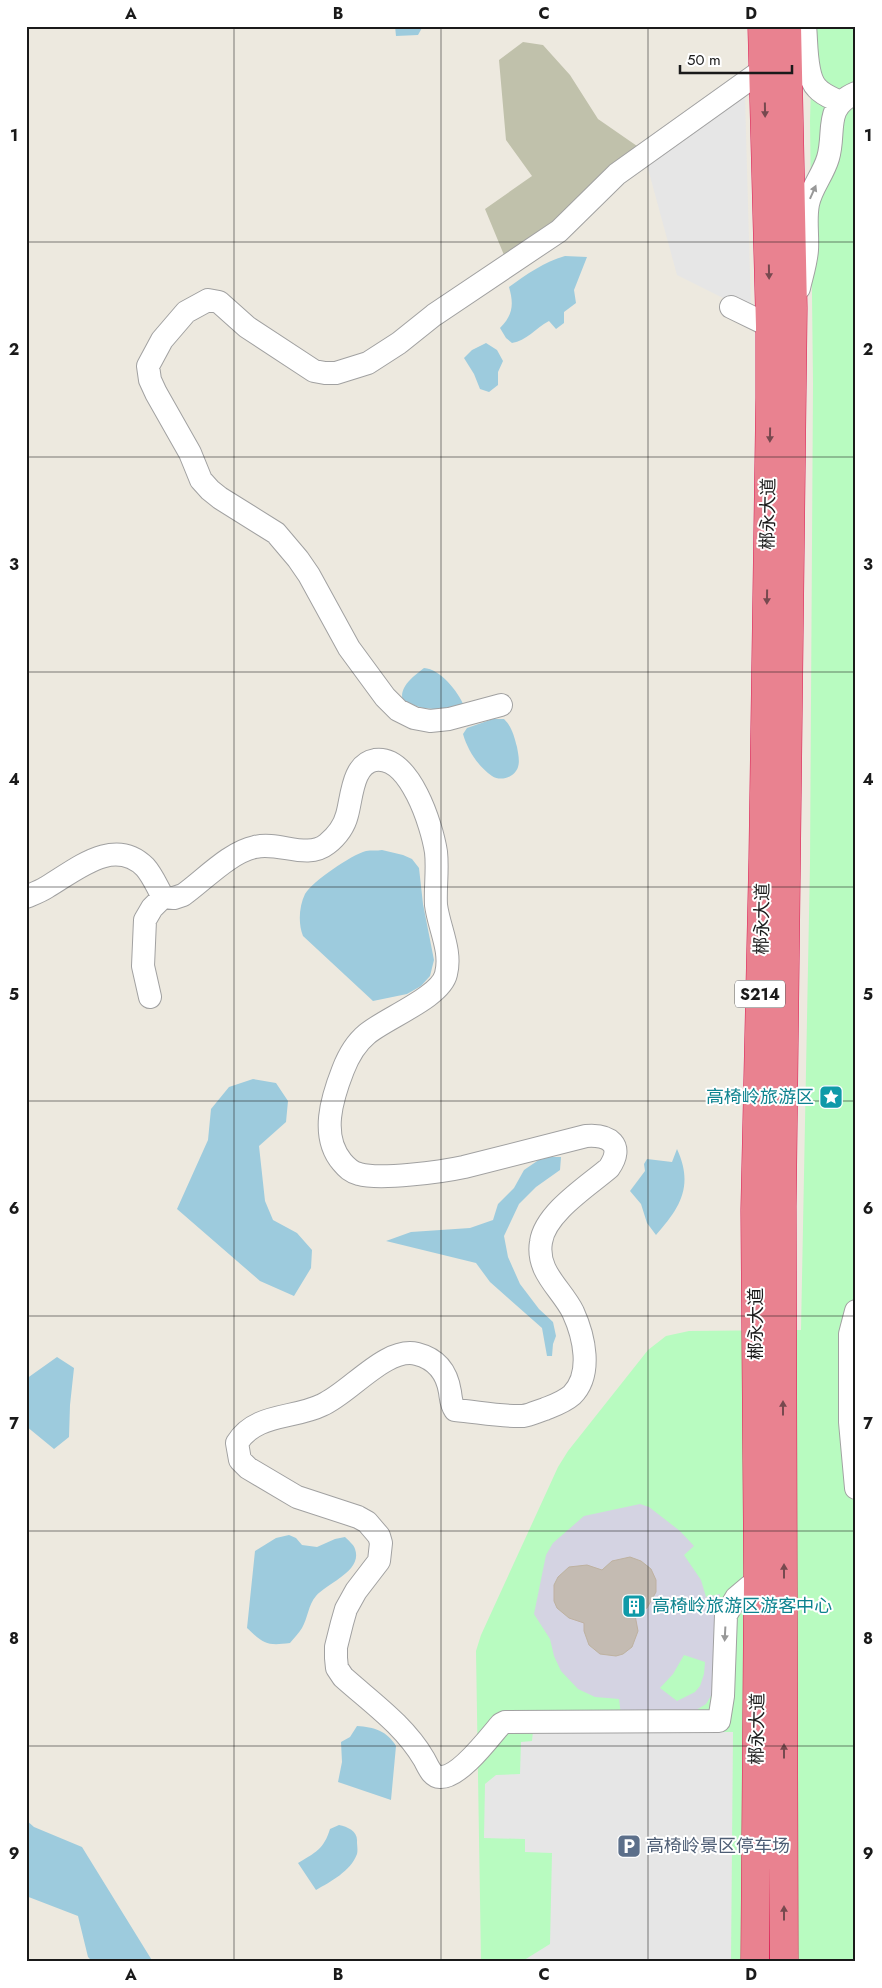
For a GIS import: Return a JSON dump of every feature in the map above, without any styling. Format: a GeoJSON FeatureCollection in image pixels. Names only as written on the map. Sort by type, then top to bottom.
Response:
{"type":"FeatureCollection","features":[{"type":"Feature","properties":{"kind":"highway","name":"郴永大道"},"geometry":{"type":"LineString","coordinates":[[755,1962],[758,1584],[755,1210],[764,859],[785,320],[762,26]]}},
{"type":"Feature","properties":{"kind":"highway","name":"郴永大道"},"geometry":{"type":"LineString","coordinates":[[784,1962],[782,1206],[787,26]]}},
{"type":"Feature","properties":{"kind":"street"},"geometry":{"type":"LineString","coordinates":[[805,26],[811,80],[826,95],[848,97]]}},
{"type":"Feature","properties":{"kind":"street"},"geometry":{"type":"LineString","coordinates":[[501,705],[449,719],[430,721],[414,718],[398,710],[384,697],[350,648],[298,559],[276,533],[220,498],[201,480],[190,453],[156,394],[150,380],[148,366],[162,340],[186,312],[208,300],[219,302],[247,327],[314,371],[336,373],[368,363],[399,343],[434,315],[559,231],[617,174],[764,69]]}},
{"type":"Feature","properties":{"kind":"street"},"geometry":{"type":"LineString","coordinates":[[731,307],[785,320],[804,271],[807,250],[806,216],[808,202],[824,172],[829,156],[831,124],[834,111],[848,97]]}},
{"type":"Feature","properties":{"kind":"street"},"geometry":{"type":"LineString","coordinates":[[163,897],[174,898],[183,895],[238,853],[255,847],[273,845],[312,851],[325,846],[339,833],[343,825],[356,778],[363,766],[373,760],[383,760],[393,765],[404,773],[415,789],[436,853],[436,906],[446,944],[448,965],[446,976],[440,986],[432,993],[375,1027],[365,1036],[349,1058],[331,1110],[329,1133],[331,1145],[336,1155],[348,1169],[360,1174],[378,1176],[447,1171],[586,1136],[597,1135],[608,1138],[616,1152],[614,1161],[609,1168],[556,1213],[547,1225],[541,1242],[540,1253],[543,1268],[572,1310],[580,1327],[584,1350],[585,1367],[580,1383],[561,1403],[526,1416],[455,1410],[452,1405],[447,1378],[441,1368],[429,1359],[416,1354],[403,1354],[389,1358],[322,1405],[301,1413],[262,1422],[242,1434],[237,1443],[240,1460],[248,1468],[297,1497],[368,1522],[379,1536],[381,1543],[379,1561],[356,1591],[346,1609],[342,1623],[336,1647],[336,1658],[337,1668],[343,1677],[396,1722],[414,1743],[432,1774],[444,1778],[462,1767],[482,1748],[501,1724],[505,1722],[719,1721],[723,1696],[726,1615],[736,1598],[758,1584]]}},
{"type":"Feature","properties":{"kind":"street"},"geometry":{"type":"LineString","coordinates":[[26,897],[47,887],[76,868],[101,856],[112,854],[130,857],[144,867],[163,897]]}},
{"type":"Feature","properties":{"kind":"street"},"geometry":{"type":"LineString","coordinates":[[150,997],[143,966],[145,920],[152,908],[163,897]]}},
{"type":"Feature","properties":{"kind":"street"},"geometry":{"type":"LineString","coordinates":[[856,1311],[850,1334],[850,1422],[856,1488]]}},
{"type":"Feature","properties":{"kind":"shaded area"},"geometry":{"type":"Polygon","coordinates":[[[523,42],[543,45],[570,75],[598,119],[637,146],[553,224],[504,255],[485,209],[532,176],[506,140],[499,60],[523,42]]]}},
{"type":"Feature","properties":{"kind":"shaded area"},"geometry":{"type":"Polygon","coordinates":[[[745,96],[751,312],[677,275],[647,165],[745,96]]]}},
{"type":"Feature","properties":{"kind":"shaded area"},"geometry":{"type":"Polygon","coordinates":[[[640,1504],[649,1507],[680,1531],[694,1546],[684,1555],[701,1580],[706,1597],[720,1594],[714,1691],[706,1704],[693,1712],[621,1715],[619,1699],[595,1697],[578,1689],[561,1671],[554,1656],[550,1639],[534,1614],[546,1555],[553,1543],[584,1516],[640,1504]],[[630,1557],[612,1561],[602,1570],[587,1565],[569,1567],[558,1577],[554,1585],[554,1601],[557,1608],[569,1618],[584,1621],[584,1631],[589,1645],[600,1654],[616,1656],[623,1654],[632,1647],[638,1631],[633,1614],[647,1608],[656,1592],[656,1580],[651,1569],[641,1561],[630,1557]],[[684,1655],[673,1674],[660,1688],[677,1701],[695,1692],[700,1686],[704,1674],[705,1662],[684,1655]]]}},
{"type":"Feature","properties":{"kind":"shaded area","name":"高椅岭景区停车场"},"geometry":{"type":"Polygon","coordinates":[[[533,1731],[733,1732],[731,1962],[521,1962],[550,1944],[552,1853],[525,1852],[525,1839],[484,1838],[485,1784],[496,1775],[520,1774],[521,1742],[532,1741],[533,1731]]]}},
{"type":"Feature","properties":{"kind":"green space","name":"高椅岭旅游区"},"geometry":{"type":"Polygon","coordinates":[[[810,26],[856,26],[856,1962],[481,1962],[476,1651],[481,1635],[558,1467],[568,1451],[648,1350],[666,1336],[689,1331],[801,1330],[810,863],[813,383],[810,121],[812,48],[810,26]]]}},
{"type":"Feature","properties":{"kind":"water"},"geometry":{"type":"Polygon","coordinates":[[[395,26],[423,26],[418,35],[396,36],[395,26]]]}},
{"type":"Feature","properties":{"kind":"water"},"geometry":{"type":"Polygon","coordinates":[[[565,256],[587,257],[574,290],[576,303],[564,312],[564,323],[556,329],[549,321],[526,337],[512,343],[506,338],[500,328],[510,314],[512,299],[509,287],[543,265],[565,256]]]}},
{"type":"Feature","properties":{"kind":"water"},"geometry":{"type":"Polygon","coordinates":[[[486,343],[497,350],[503,361],[498,372],[498,385],[489,392],[480,389],[474,374],[464,358],[472,350],[486,343]]]}},
{"type":"Feature","properties":{"kind":"water"},"geometry":{"type":"Polygon","coordinates":[[[424,668],[436,672],[448,682],[464,706],[455,711],[423,708],[403,702],[403,691],[408,682],[424,668]]]}},
{"type":"Feature","properties":{"kind":"water"},"geometry":{"type":"Polygon","coordinates":[[[493,719],[504,719],[507,722],[516,743],[518,767],[507,778],[496,778],[482,768],[471,752],[463,734],[467,728],[493,719]]]}},
{"type":"Feature","properties":{"kind":"water"},"geometry":{"type":"Polygon","coordinates":[[[382,850],[412,859],[419,868],[423,904],[434,960],[430,976],[421,986],[407,994],[373,1001],[303,936],[300,926],[300,915],[301,904],[305,894],[324,876],[359,853],[382,850]]]}},
{"type":"Feature","properties":{"kind":"water"},"geometry":{"type":"Polygon","coordinates":[[[253,1079],[276,1083],[288,1101],[286,1122],[259,1146],[265,1201],[273,1220],[297,1233],[312,1250],[311,1268],[294,1296],[260,1281],[177,1209],[208,1140],[211,1109],[229,1087],[253,1079]]]}},
{"type":"Feature","properties":{"kind":"water"},"geometry":{"type":"Polygon","coordinates":[[[677,1149],[684,1174],[682,1196],[672,1215],[656,1235],[647,1223],[641,1204],[630,1191],[645,1171],[644,1164],[647,1159],[672,1162],[677,1149]]]}},
{"type":"Feature","properties":{"kind":"water"},"geometry":{"type":"Polygon","coordinates":[[[543,1157],[561,1157],[560,1170],[536,1187],[519,1204],[504,1236],[508,1257],[520,1284],[539,1309],[553,1322],[556,1336],[552,1356],[547,1356],[542,1328],[490,1282],[476,1263],[386,1241],[411,1232],[470,1228],[493,1220],[498,1204],[514,1188],[524,1170],[543,1157]]]}},
{"type":"Feature","properties":{"kind":"water"},"geometry":{"type":"Polygon","coordinates":[[[57,1357],[74,1368],[69,1437],[54,1449],[26,1426],[26,1379],[57,1357]]]}},
{"type":"Feature","properties":{"kind":"water"},"geometry":{"type":"Polygon","coordinates":[[[289,1535],[296,1538],[302,1545],[317,1547],[345,1537],[354,1547],[356,1557],[354,1564],[343,1576],[316,1596],[311,1603],[302,1628],[290,1643],[271,1644],[262,1641],[247,1628],[255,1551],[276,1538],[289,1535]]]}},
{"type":"Feature","properties":{"kind":"water"},"geometry":{"type":"Polygon","coordinates":[[[357,1726],[369,1727],[384,1733],[396,1746],[391,1800],[338,1782],[342,1762],[341,1742],[350,1737],[357,1726]]]}},
{"type":"Feature","properties":{"kind":"water"},"geometry":{"type":"Polygon","coordinates":[[[26,1820],[34,1827],[82,1847],[153,1962],[93,1962],[88,1957],[78,1916],[26,1896],[26,1820]]]}},
{"type":"Feature","properties":{"kind":"water"},"geometry":{"type":"Polygon","coordinates":[[[339,1825],[349,1828],[356,1835],[357,1854],[345,1871],[316,1890],[298,1863],[318,1850],[328,1836],[330,1829],[339,1825]]]}},
{"type":"Feature","properties":{"kind":"building","name":"高椅岭旅游区游客中心"},"geometry":{"type":"Polygon","coordinates":[[[630,1557],[641,1561],[651,1569],[656,1580],[656,1592],[647,1608],[635,1615],[638,1631],[632,1647],[623,1654],[616,1656],[600,1654],[589,1645],[584,1631],[584,1623],[569,1618],[557,1608],[554,1601],[554,1585],[558,1577],[569,1567],[587,1565],[602,1570],[612,1561],[630,1557]]]}},
{"type":"Feature","properties":{"kind":"place","name":"高椅岭旅游区"},"geometry":{"type":"Point","coordinates":[831,1097]}},
{"type":"Feature","properties":{"kind":"place","name":"高椅岭旅游区游客中心"},"geometry":{"type":"Point","coordinates":[634,1606]}},
{"type":"Feature","properties":{"kind":"place","name":"高椅岭景区停车场"},"geometry":{"type":"Point","coordinates":[629,1846]}}]}
